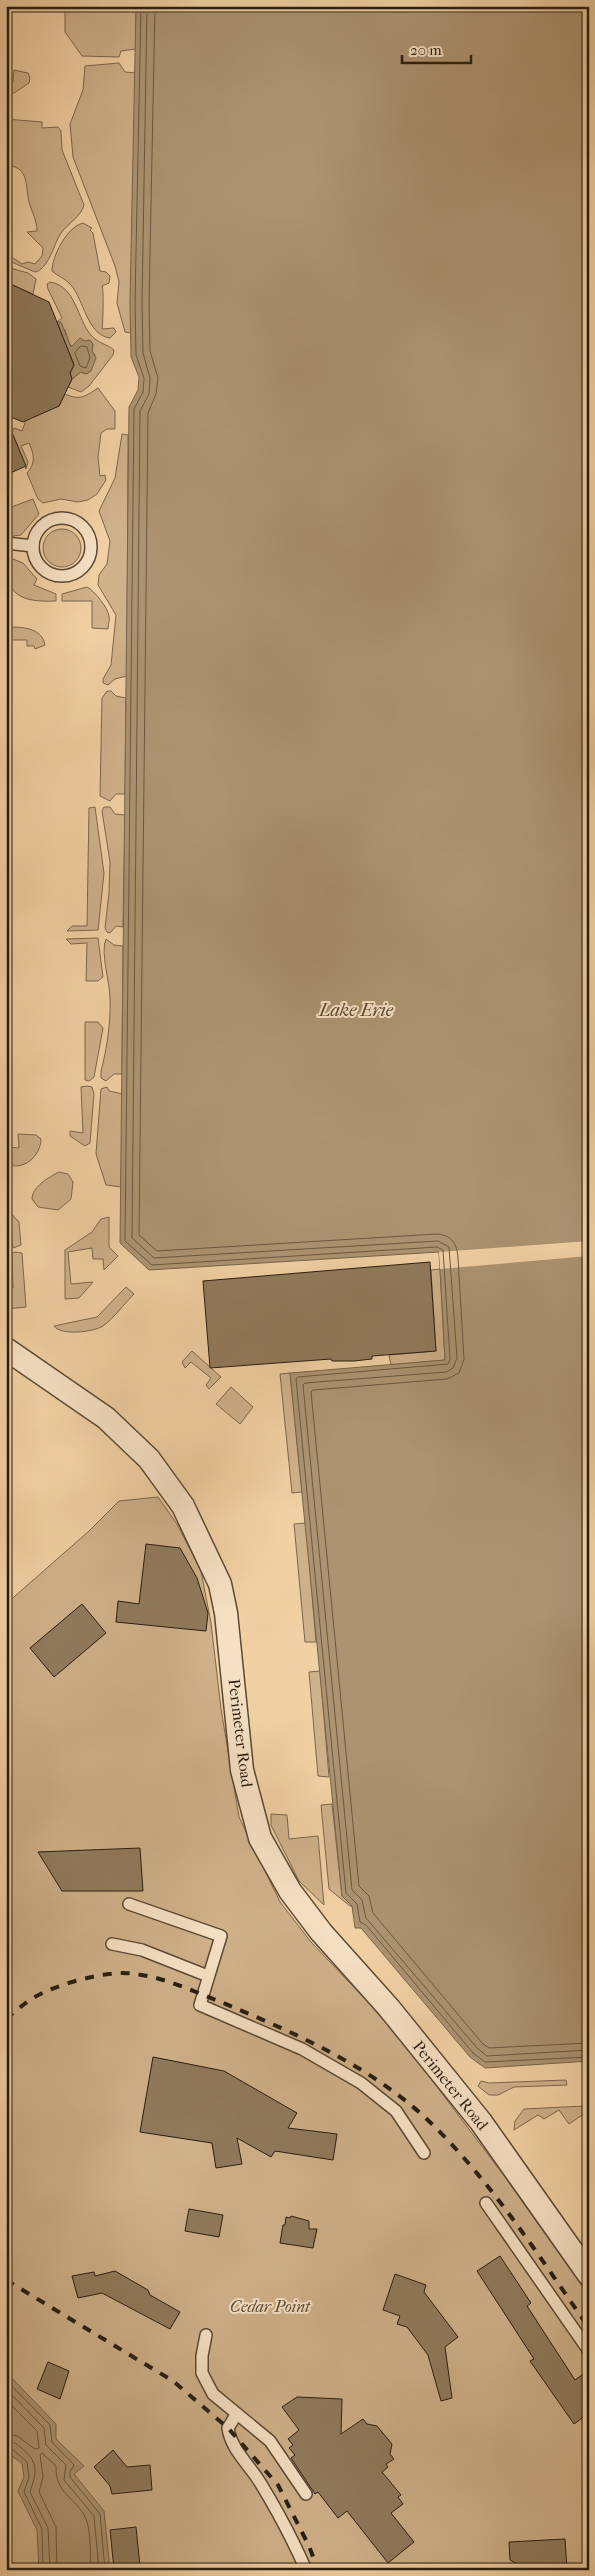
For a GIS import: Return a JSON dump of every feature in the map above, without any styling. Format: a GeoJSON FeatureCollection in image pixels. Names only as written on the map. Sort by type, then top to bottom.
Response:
{"type":"FeatureCollection","features":[{"type":"Feature","properties":{"kind":"street","name":"Perimeter Road"},"geometry":{"type":"LineString","coordinates":[[6,1349],[106,1418],[149,1459],[183,1506],[220,1584],[226,1613],[242,1770],[260,1838],[290,1891],[320,1932],[389,2008],[481,2122],[589,2276]]}},
{"type":"Feature","properties":{"kind":"lane"},"geometry":{"type":"LineString","coordinates":[[71,519],[80,524],[87,532],[91,542],[91,553],[79,570],[69,575],[58,576],[48,573],[40,566],[34,556],[33,546],[35,535],[41,526],[49,520],[71,519]]}},
{"type":"Feature","properties":{"kind":"lane"},"geometry":{"type":"LineString","coordinates":[[6,543],[33,546]]}},
{"type":"Feature","properties":{"kind":"lane"},"geometry":{"type":"LineString","coordinates":[[129,1904],[222,1936],[200,2005],[302,2049],[361,2082],[396,2111],[424,2153]]}},
{"type":"Feature","properties":{"kind":"lane"},"geometry":{"type":"LineString","coordinates":[[112,1944],[142,1950],[208,1976]]}},
{"type":"Feature","properties":{"kind":"lane"},"geometry":{"type":"LineString","coordinates":[[486,2203],[589,2351]]}},
{"type":"Feature","properties":{"kind":"lane"},"geometry":{"type":"LineString","coordinates":[[206,2334],[202,2356],[202,2373],[213,2394],[236,2415],[270,2441],[306,2494]]}},
{"type":"Feature","properties":{"kind":"lane"},"geometry":{"type":"LineString","coordinates":[[236,2415],[228,2428],[233,2444],[260,2481],[288,2529],[306,2570]]}},
{"type":"Feature","properties":{"kind":"green space"},"geometry":{"type":"Polygon","coordinates":[[[65,6],[136,6],[136,49],[121,51],[119,57],[82,56],[65,32],[65,6]]]}},
{"type":"Feature","properties":{"kind":"green space"},"geometry":{"type":"Polygon","coordinates":[[[119,63],[125,72],[136,73],[131,333],[125,332],[117,303],[119,282],[115,266],[73,157],[70,124],[83,90],[85,66],[119,63]]]}},
{"type":"Feature","properties":{"kind":"green space"},"geometry":{"type":"Polygon","coordinates":[[[14,70],[28,73],[29,83],[14,93],[6,92],[6,81],[13,82],[14,70]]]}},
{"type":"Feature","properties":{"kind":"green space"},"geometry":{"type":"Polygon","coordinates":[[[6,119],[42,122],[42,128],[58,127],[61,131],[62,150],[84,205],[80,213],[58,237],[48,261],[40,270],[35,272],[9,261],[6,253],[22,264],[28,262],[35,264],[42,256],[43,248],[27,232],[37,231],[24,176],[18,168],[6,166],[6,119]]]}},
{"type":"Feature","properties":{"kind":"green space"},"geometry":{"type":"Polygon","coordinates":[[[83,223],[92,228],[90,230],[93,233],[100,271],[106,272],[110,276],[109,283],[102,286],[102,329],[114,328],[116,332],[110,338],[96,331],[71,285],[52,271],[58,250],[66,236],[71,230],[83,223]]]}},
{"type":"Feature","properties":{"kind":"green space"},"geometry":{"type":"Polygon","coordinates":[[[7,267],[28,273],[36,279],[33,294],[13,285],[6,288],[7,267]]]}},
{"type":"Feature","properties":{"kind":"green space"},"geometry":{"type":"Polygon","coordinates":[[[50,282],[59,285],[71,296],[86,328],[93,338],[114,350],[113,355],[89,386],[81,392],[68,387],[72,379],[81,372],[85,374],[93,366],[95,355],[92,351],[93,344],[88,341],[77,342],[74,347],[70,345],[65,330],[57,322],[62,318],[48,289],[47,284],[50,282]]]}},
{"type":"Feature","properties":{"kind":"green space"},"geometry":{"type":"Polygon","coordinates":[[[98,388],[115,411],[115,429],[107,429],[101,433],[98,457],[100,476],[105,475],[106,480],[97,494],[88,500],[78,502],[61,499],[43,503],[38,499],[27,473],[33,462],[31,447],[29,443],[21,446],[28,462],[26,469],[16,442],[11,436],[14,428],[22,431],[28,415],[33,417],[59,406],[65,394],[83,397],[98,388]]]}},
{"type":"Feature","properties":{"kind":"green space"},"geometry":{"type":"Polygon","coordinates":[[[122,434],[128,435],[127,676],[115,679],[108,685],[103,683],[103,679],[111,665],[116,615],[98,585],[99,575],[107,564],[110,541],[99,511],[115,478],[122,434]]]}},
{"type":"Feature","properties":{"kind":"green space"},"geometry":{"type":"Polygon","coordinates":[[[33,499],[39,514],[21,535],[6,537],[6,509],[33,499]]]}},
{"type":"Feature","properties":{"kind":"green space"},"geometry":{"type":"Polygon","coordinates":[[[62,529],[76,534],[81,548],[76,562],[62,567],[48,562],[43,548],[48,534],[62,529]]]}},
{"type":"Feature","properties":{"kind":"green space"},"geometry":{"type":"Polygon","coordinates":[[[13,559],[23,563],[37,579],[34,585],[56,594],[56,601],[36,601],[14,592],[7,576],[6,565],[13,559]]]}},
{"type":"Feature","properties":{"kind":"green space"},"geometry":{"type":"Polygon","coordinates":[[[87,587],[97,595],[108,613],[108,629],[92,628],[92,601],[62,601],[62,594],[87,587]]]}},
{"type":"Feature","properties":{"kind":"green space"},"geometry":{"type":"Polygon","coordinates":[[[7,627],[35,631],[43,639],[45,645],[35,649],[34,646],[27,646],[27,640],[9,640],[7,638],[7,627]]]}},
{"type":"Feature","properties":{"kind":"green space"},"geometry":{"type":"Polygon","coordinates":[[[107,691],[111,691],[116,696],[126,698],[125,794],[116,794],[110,801],[100,796],[102,698],[107,691]]]}},
{"type":"Feature","properties":{"kind":"green space"},"geometry":{"type":"Polygon","coordinates":[[[95,807],[104,873],[98,930],[67,931],[72,926],[87,926],[89,808],[95,807]]]}},
{"type":"Feature","properties":{"kind":"green space"},"geometry":{"type":"Polygon","coordinates":[[[104,807],[110,807],[115,814],[125,815],[123,927],[116,926],[110,933],[105,928],[110,862],[102,811],[104,807]]]}},
{"type":"Feature","properties":{"kind":"green space"},"geometry":{"type":"Polygon","coordinates":[[[98,938],[103,977],[98,981],[86,981],[87,943],[71,944],[66,939],[98,938]]]}},
{"type":"Feature","properties":{"kind":"green space"},"geometry":{"type":"Polygon","coordinates":[[[106,939],[114,945],[123,946],[122,1074],[114,1074],[106,1081],[101,1078],[101,1071],[107,1044],[110,1016],[110,991],[104,952],[106,939]]]}},
{"type":"Feature","properties":{"kind":"green space"},"geometry":{"type":"Polygon","coordinates":[[[85,1022],[98,1022],[103,1028],[94,1077],[89,1081],[85,1080],[85,1022]]]}},
{"type":"Feature","properties":{"kind":"green space"},"geometry":{"type":"Polygon","coordinates":[[[81,1087],[92,1087],[94,1094],[90,1143],[85,1146],[70,1136],[70,1131],[83,1133],[81,1087]]]}},
{"type":"Feature","properties":{"kind":"green space"},"geometry":{"type":"Polygon","coordinates":[[[107,1087],[109,1091],[123,1094],[121,1187],[106,1185],[96,1154],[101,1089],[107,1087]]]}},
{"type":"Feature","properties":{"kind":"green space"},"geometry":{"type":"Polygon","coordinates":[[[18,1134],[36,1135],[41,1139],[40,1145],[30,1161],[18,1166],[12,1166],[6,1163],[6,1147],[19,1148],[18,1134]]]}},
{"type":"Feature","properties":{"kind":"green space"},"geometry":{"type":"Polygon","coordinates":[[[59,1172],[68,1174],[73,1182],[71,1199],[58,1210],[38,1207],[32,1199],[35,1190],[59,1172]]]}},
{"type":"Feature","properties":{"kind":"green space"},"geometry":{"type":"Polygon","coordinates":[[[7,1209],[19,1222],[21,1245],[13,1248],[11,1232],[6,1232],[7,1209]]]}},
{"type":"Feature","properties":{"kind":"green space"},"geometry":{"type":"Polygon","coordinates":[[[109,1217],[109,1247],[118,1256],[104,1270],[103,1259],[93,1259],[92,1248],[68,1252],[71,1284],[93,1282],[79,1298],[65,1299],[65,1250],[92,1232],[101,1219],[109,1217]]]}},
{"type":"Feature","properties":{"kind":"green space"},"geometry":{"type":"Polygon","coordinates":[[[12,1253],[22,1253],[26,1307],[6,1309],[6,1289],[13,1288],[12,1253]]]}},
{"type":"Feature","properties":{"kind":"green space"},"geometry":{"type":"Polygon","coordinates":[[[440,1269],[445,1360],[391,1365],[389,1355],[436,1351],[431,1270],[440,1269]]]}},
{"type":"Feature","properties":{"kind":"green space"},"geometry":{"type":"Polygon","coordinates":[[[126,1287],[134,1294],[103,1326],[93,1330],[70,1332],[63,1331],[54,1326],[97,1317],[126,1287]]]}},
{"type":"Feature","properties":{"kind":"green space"},"geometry":{"type":"Polygon","coordinates":[[[192,1351],[221,1377],[209,1389],[206,1385],[211,1378],[191,1362],[185,1368],[182,1362],[192,1351]]]}},
{"type":"Feature","properties":{"kind":"green space"},"geometry":{"type":"Polygon","coordinates":[[[290,1373],[302,1492],[292,1493],[280,1374],[290,1373]]]}},
{"type":"Feature","properties":{"kind":"green space"},"geometry":{"type":"Polygon","coordinates":[[[231,1387],[253,1407],[240,1424],[216,1404],[231,1387]]]}},
{"type":"Feature","properties":{"kind":"green space","name":"Cedar Point"},"geometry":{"type":"Polygon","coordinates":[[[158,1497],[177,1524],[201,1571],[211,1623],[221,1709],[239,1817],[280,1902],[311,1942],[368,2002],[413,2055],[502,2173],[589,2295],[589,2570],[6,2570],[6,1604],[89,1531],[119,1501],[158,1497]]]}},
{"type":"Feature","properties":{"kind":"green space"},"geometry":{"type":"Polygon","coordinates":[[[306,1523],[316,1642],[305,1642],[294,1524],[306,1523]]]}},
{"type":"Feature","properties":{"kind":"green space"},"geometry":{"type":"Polygon","coordinates":[[[320,1671],[329,1777],[318,1776],[309,1672],[320,1671]]]}},
{"type":"Feature","properties":{"kind":"green space"},"geometry":{"type":"Polygon","coordinates":[[[332,1804],[342,1896],[352,1906],[329,1889],[321,1805],[332,1804]]]}},
{"type":"Feature","properties":{"kind":"green space"},"geometry":{"type":"Polygon","coordinates":[[[271,1814],[287,1815],[289,1839],[318,1836],[324,1905],[299,1881],[271,1825],[271,1814]]]}},
{"type":"Feature","properties":{"kind":"green space"},"geometry":{"type":"Polygon","coordinates":[[[566,2080],[567,2085],[514,2087],[498,2095],[489,2095],[478,2086],[481,2081],[489,2083],[566,2080]]]}},
{"type":"Feature","properties":{"kind":"green space"},"geometry":{"type":"Polygon","coordinates":[[[585,2106],[588,2111],[569,2124],[559,2110],[544,2119],[538,2115],[514,2130],[515,2121],[524,2109],[585,2106]]]}},
{"type":"Feature","properties":{"kind":"water","name":"Lake Erie"},"geometry":{"type":"Polygon","coordinates":[[[136,6],[589,6],[589,2061],[485,2068],[470,2057],[361,1928],[355,1928],[352,1906],[342,1896],[290,1373],[445,1360],[439,1252],[149,1270],[120,1243],[129,407],[138,390],[139,377],[131,357],[130,303],[136,6]]]}},
{"type":"Feature","properties":{"kind":"water"},"geometry":{"type":"Polygon","coordinates":[[[57,322],[61,322],[71,347],[80,338],[85,341],[90,340],[93,344],[92,351],[96,358],[91,371],[87,374],[81,372],[72,379],[70,373],[74,365],[57,322]]]}},
{"type":"Feature","properties":{"kind":"water"},"geometry":{"type":"Polygon","coordinates":[[[6,2372],[56,2424],[56,2439],[84,2466],[74,2474],[104,2511],[110,2570],[39,2570],[37,2530],[18,2491],[24,2477],[22,2463],[6,2452],[6,2372]]]}},
{"type":"Feature","properties":{"kind":"pier"},"geometry":{"type":"Polygon","coordinates":[[[589,1241],[589,1256],[440,1269],[439,1252],[589,1241]]]}},
{"type":"Feature","properties":{"kind":"building"},"geometry":{"type":"Polygon","coordinates":[[[6,282],[49,302],[74,365],[70,373],[72,379],[59,406],[23,422],[6,415],[6,282]]]}},
{"type":"Feature","properties":{"kind":"building"},"geometry":{"type":"Polygon","coordinates":[[[6,418],[26,466],[6,475],[6,418]]]}},
{"type":"Feature","properties":{"kind":"building"},"geometry":{"type":"Polygon","coordinates":[[[430,1262],[436,1351],[372,1356],[372,1359],[354,1361],[332,1361],[331,1359],[210,1368],[203,1281],[430,1262]]]}},
{"type":"Feature","properties":{"kind":"building"},"geometry":{"type":"Polygon","coordinates":[[[146,1544],[180,1548],[197,1578],[208,1613],[206,1631],[116,1622],[118,1601],[139,1604],[146,1544]]]}},
{"type":"Feature","properties":{"kind":"building"},"geometry":{"type":"Polygon","coordinates":[[[82,1604],[106,1633],[54,1677],[30,1648],[82,1604]]]}},
{"type":"Feature","properties":{"kind":"building"},"geometry":{"type":"Polygon","coordinates":[[[140,1848],[143,1891],[62,1891],[38,1852],[140,1848]]]}},
{"type":"Feature","properties":{"kind":"building"},"geometry":{"type":"Polygon","coordinates":[[[153,2057],[224,2071],[297,2113],[288,2128],[337,2134],[333,2160],[275,2151],[271,2157],[237,2138],[242,2164],[216,2168],[212,2143],[140,2132],[153,2057]]]}},
{"type":"Feature","properties":{"kind":"building"},"geometry":{"type":"Polygon","coordinates":[[[189,2209],[223,2215],[219,2237],[185,2231],[189,2209]]]}},
{"type":"Feature","properties":{"kind":"building"},"geometry":{"type":"Polygon","coordinates":[[[291,2216],[309,2221],[309,2229],[317,2229],[313,2248],[280,2243],[286,2217],[290,2218],[291,2216]]]}},
{"type":"Feature","properties":{"kind":"building"},"geometry":{"type":"Polygon","coordinates":[[[500,2256],[531,2303],[527,2306],[575,2380],[589,2370],[589,2413],[574,2424],[530,2361],[534,2359],[477,2271],[500,2256]]]}},
{"type":"Feature","properties":{"kind":"building"},"geometry":{"type":"Polygon","coordinates":[[[115,2271],[148,2290],[150,2295],[180,2312],[170,2329],[102,2293],[78,2298],[72,2276],[94,2272],[95,2276],[115,2271]]]}},
{"type":"Feature","properties":{"kind":"building"},"geometry":{"type":"Polygon","coordinates":[[[395,2274],[426,2285],[424,2292],[458,2337],[445,2347],[452,2398],[441,2401],[428,2355],[407,2327],[397,2324],[400,2316],[383,2310],[395,2274]]]}},
{"type":"Feature","properties":{"kind":"building"},"geometry":{"type":"Polygon","coordinates":[[[48,2362],[69,2371],[60,2399],[37,2389],[48,2362]]]}},
{"type":"Feature","properties":{"kind":"building"},"geometry":{"type":"Polygon","coordinates":[[[297,2397],[342,2399],[341,2434],[363,2419],[367,2424],[377,2426],[392,2444],[390,2454],[394,2459],[386,2464],[388,2467],[382,2472],[401,2495],[398,2497],[403,2504],[391,2513],[414,2542],[388,2563],[347,2511],[338,2518],[318,2492],[315,2494],[291,2458],[295,2455],[289,2448],[293,2445],[288,2439],[299,2430],[282,2407],[297,2397]]]}},
{"type":"Feature","properties":{"kind":"building"},"geometry":{"type":"Polygon","coordinates":[[[113,2450],[127,2467],[150,2465],[152,2490],[112,2494],[110,2486],[94,2467],[113,2450]]]}},
{"type":"Feature","properties":{"kind":"building"},"geometry":{"type":"Polygon","coordinates":[[[136,2527],[140,2566],[114,2569],[110,2530],[136,2527]]]}},
{"type":"Feature","properties":{"kind":"building"},"geometry":{"type":"Polygon","coordinates":[[[565,2539],[567,2570],[520,2570],[519,2565],[510,2560],[509,2542],[565,2539]]]}},
{"type":"Feature","properties":{"kind":"railway"},"geometry":{"type":"LineString","coordinates":[[6,2019],[33,1998],[65,1984],[101,1975],[136,1974],[174,1983],[278,2027],[334,2054],[387,2087],[412,2106],[457,2150],[516,2224],[589,2328]]}},
{"type":"Feature","properties":{"kind":"railway"},"geometry":{"type":"LineString","coordinates":[[6,2280],[173,2381],[228,2428],[278,2485],[309,2546],[318,2570]]}}]}
